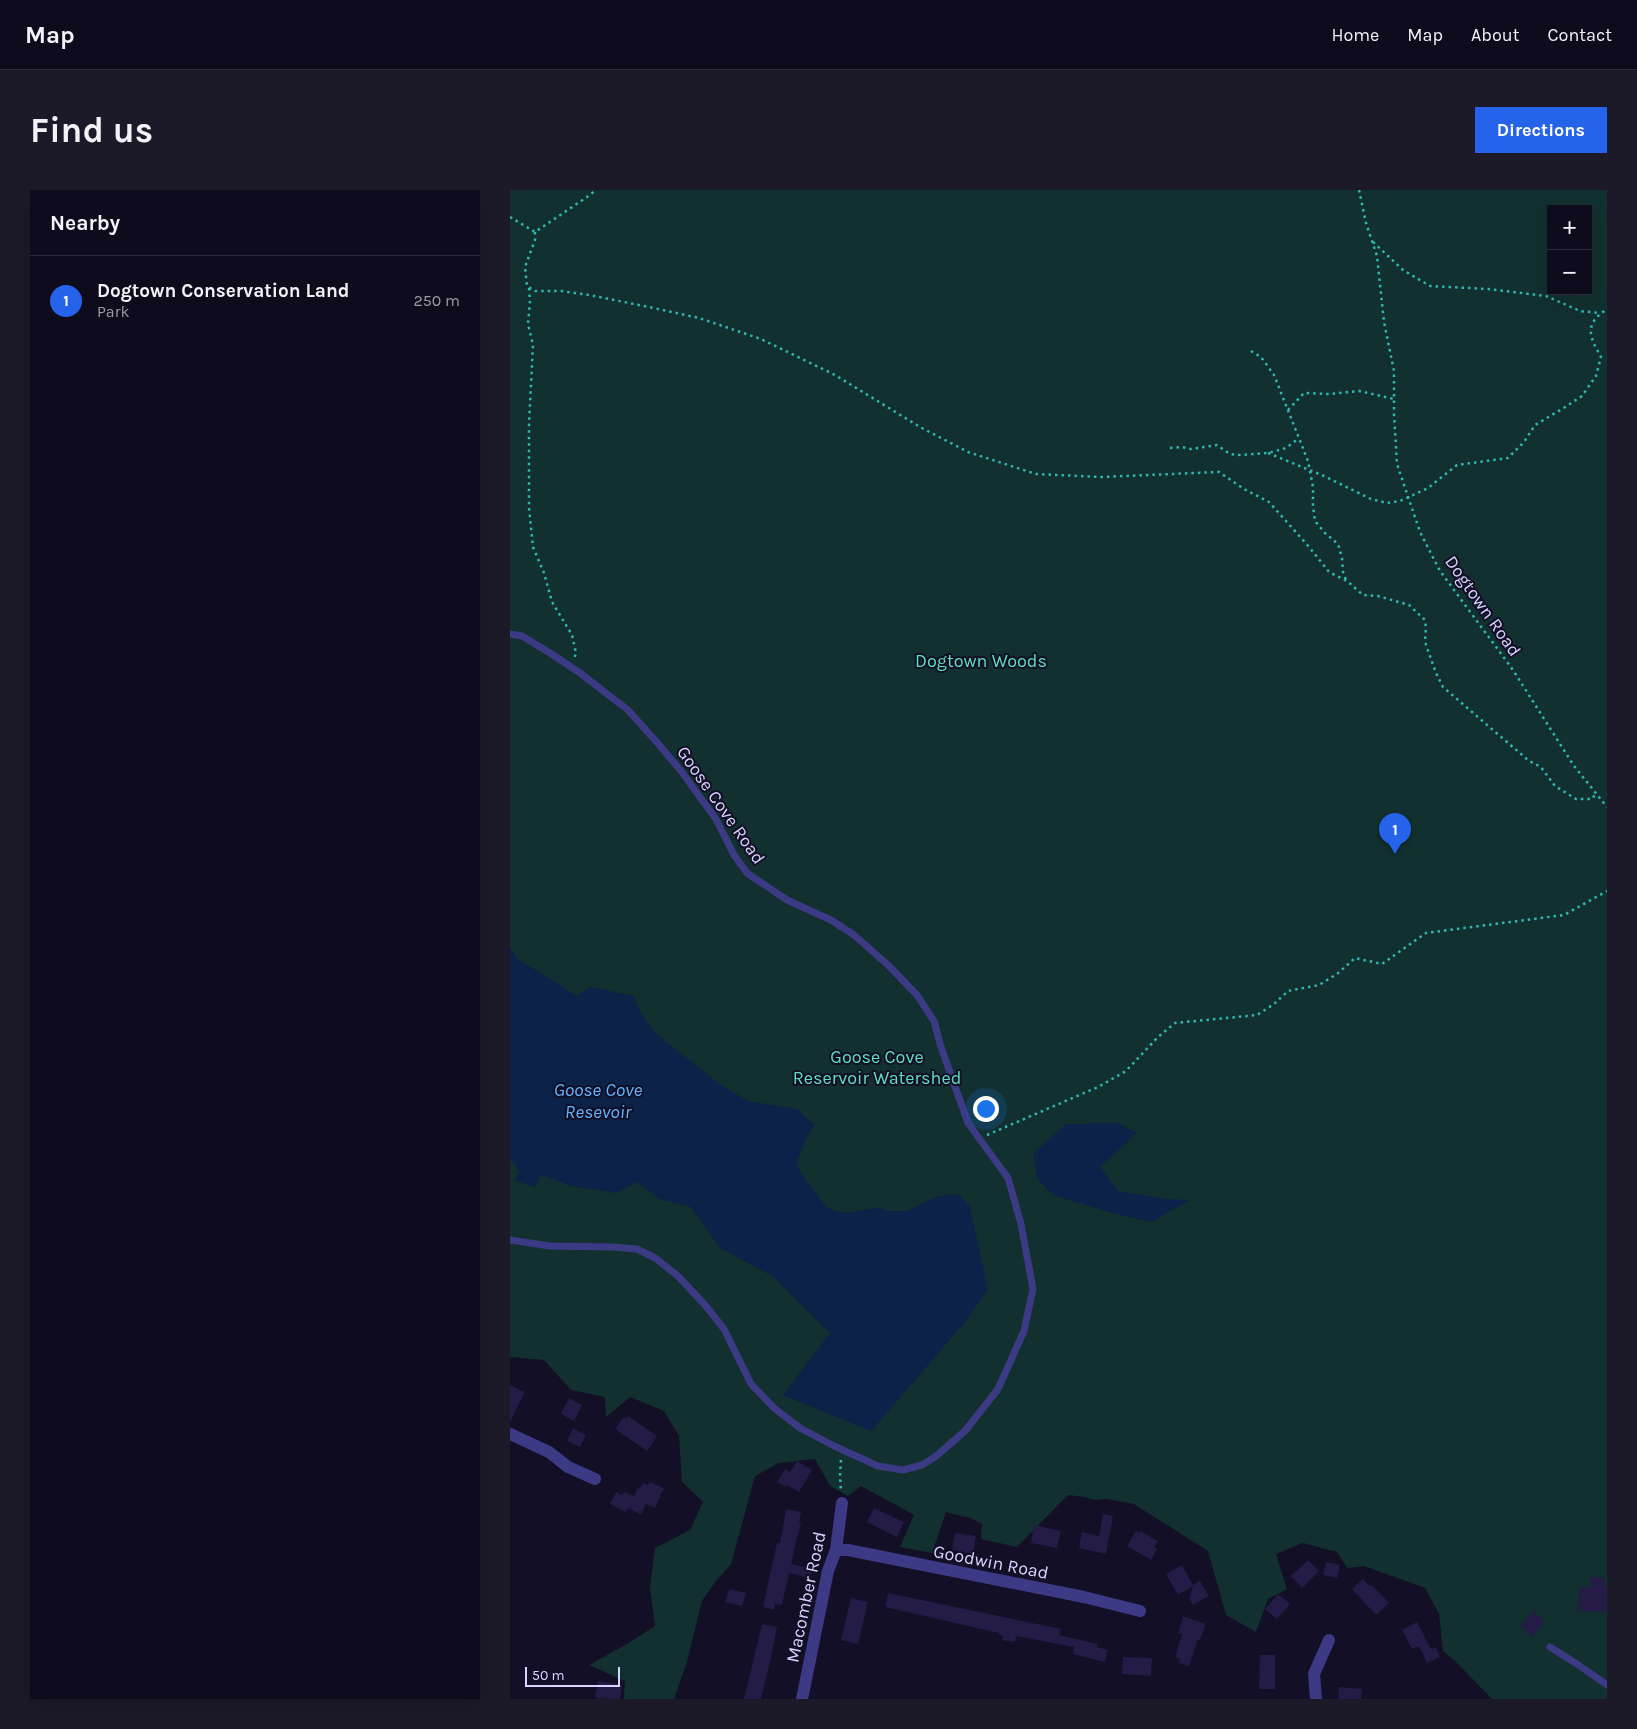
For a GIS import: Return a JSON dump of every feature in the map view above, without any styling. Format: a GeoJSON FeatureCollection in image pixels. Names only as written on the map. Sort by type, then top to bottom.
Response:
{"type":"FeatureCollection","features":[{"type":"Feature","properties":{"kind":"street"},"geometry":{"type":"LineString","coordinates":[[510,1434],[549,1452],[568,1467],[594,1479]]}},
{"type":"Feature","properties":{"kind":"street","name":"Macomber Road"},"geometry":{"type":"LineString","coordinates":[[802,1699],[828,1570],[836,1550],[842,1503]]}},
{"type":"Feature","properties":{"kind":"street","name":"Goodwin Road"},"geometry":{"type":"LineString","coordinates":[[836,1550],[848,1550],[1084,1597],[1140,1611]]}},
{"type":"Feature","properties":{"kind":"street"},"geometry":{"type":"LineString","coordinates":[[1316,1699],[1314,1674],[1329,1640]]}},
{"type":"Feature","properties":{"kind":"lane","name":"Goose Cove Road"},"geometry":{"type":"LineString","coordinates":[[510,634],[522,636],[571,667],[628,710],[661,747],[716,819],[734,854],[747,873],[787,900],[831,920],[854,935],[888,965],[917,995],[934,1021],[940,1047],[968,1122],[1008,1178],[1021,1224],[1033,1289],[1024,1331],[998,1389],[965,1431],[935,1457],[922,1465],[903,1470],[878,1466],[842,1449],[800,1428],[774,1408],[750,1384],[724,1329],[705,1305],[678,1276],[655,1258],[637,1249],[550,1246],[510,1240]]}},
{"type":"Feature","properties":{"kind":"lane"},"geometry":{"type":"LineString","coordinates":[[1550,1647],[1607,1685]]}},
{"type":"Feature","properties":{"kind":"path"},"geometry":{"type":"LineString","coordinates":[[534,232],[587,198],[596,190]]}},
{"type":"Feature","properties":{"kind":"path","name":"Dogtown Road"},"geometry":{"type":"LineString","coordinates":[[1359,190],[1366,223],[1377,256],[1384,322],[1394,371],[1397,464],[1420,532],[1440,571],[1513,670],[1574,766],[1607,807]]}},
{"type":"Feature","properties":{"kind":"path"},"geometry":{"type":"LineString","coordinates":[[510,217],[534,232],[536,240],[525,268],[530,302],[528,324],[533,345],[529,424],[529,508],[533,547],[544,573],[552,602],[572,635],[576,653],[571,667]]}},
{"type":"Feature","properties":{"kind":"path"},"geometry":{"type":"LineString","coordinates":[[1372,241],[1403,270],[1430,286],[1488,289],[1546,296],[1580,311],[1600,313]]}},
{"type":"Feature","properties":{"kind":"path"},"geometry":{"type":"LineString","coordinates":[[529,287],[535,291],[561,291],[589,295],[700,318],[761,340],[835,375],[920,427],[968,452],[1036,474],[1101,477],[1219,472],[1244,489],[1269,502],[1329,572],[1347,581],[1363,595],[1378,596],[1409,605],[1424,620],[1426,645],[1443,687],[1529,761],[1541,767],[1555,786],[1576,799],[1592,799],[1596,793]]}},
{"type":"Feature","properties":{"kind":"path"},"geometry":{"type":"LineString","coordinates":[[1268,453],[1324,476],[1370,499],[1387,503],[1409,498],[1428,488],[1458,465],[1508,458],[1524,442],[1535,425],[1582,396],[1596,376],[1601,357],[1594,345],[1590,331],[1592,322],[1600,313],[1607,309]]}},
{"type":"Feature","properties":{"kind":"path"},"geometry":{"type":"LineString","coordinates":[[1251,351],[1261,357],[1274,375],[1308,461],[1313,486],[1315,520],[1324,533],[1338,544],[1343,572],[1347,581]]}},
{"type":"Feature","properties":{"kind":"path"},"geometry":{"type":"LineString","coordinates":[[1288,410],[1304,393],[1329,394],[1359,391],[1394,399]]}},
{"type":"Feature","properties":{"kind":"path"},"geometry":{"type":"LineString","coordinates":[[1170,448],[1182,447],[1191,449],[1218,445],[1230,454],[1240,455],[1268,453],[1286,448],[1298,439]]}},
{"type":"Feature","properties":{"kind":"path"},"geometry":{"type":"LineString","coordinates":[[980,1138],[1098,1086],[1126,1071],[1158,1037],[1175,1023],[1256,1015],[1274,1004],[1288,991],[1319,985],[1337,974],[1356,958],[1382,964],[1426,933],[1564,915],[1607,891]]}},
{"type":"Feature","properties":{"kind":"path"},"geometry":{"type":"LineString","coordinates":[[842,1449],[840,1475],[842,1503]]}},
{"type":"Feature","properties":{"kind":"green space","name":"Dogtown Woods"},"geometry":{"type":"Polygon","coordinates":[[[510,190],[1607,190],[1607,1699],[1492,1699],[1443,1651],[1439,1614],[1425,1588],[1364,1566],[1347,1568],[1337,1552],[1303,1543],[1276,1554],[1287,1589],[1268,1599],[1256,1632],[1226,1615],[1208,1551],[1134,1504],[1068,1495],[1017,1547],[981,1539],[982,1524],[970,1518],[946,1512],[932,1553],[900,1547],[914,1515],[861,1486],[848,1496],[830,1486],[815,1459],[779,1463],[755,1476],[731,1564],[702,1601],[687,1662],[674,1699],[624,1699],[625,1681],[589,1665],[655,1626],[650,1587],[655,1548],[690,1530],[703,1502],[682,1482],[679,1436],[664,1411],[630,1397],[606,1417],[605,1397],[571,1390],[544,1360],[510,1357],[510,190]]]}},
{"type":"Feature","properties":{"kind":"water","name":"Goose Cove Resevoir"},"geometry":{"type":"Polygon","coordinates":[[[510,946],[516,958],[577,996],[591,987],[634,996],[640,1012],[655,1033],[721,1085],[748,1101],[797,1109],[815,1125],[807,1137],[797,1161],[800,1172],[827,1208],[844,1213],[880,1207],[888,1211],[907,1211],[936,1197],[952,1194],[960,1196],[970,1207],[988,1290],[965,1322],[871,1431],[783,1395],[830,1333],[772,1276],[720,1248],[691,1207],[659,1199],[637,1182],[616,1193],[572,1186],[541,1175],[536,1187],[514,1180],[520,1171],[510,1159],[510,946]]]}},
{"type":"Feature","properties":{"kind":"water"},"geometry":{"type":"Polygon","coordinates":[[[1118,1123],[1137,1133],[1100,1167],[1118,1191],[1165,1199],[1190,1200],[1151,1222],[1112,1213],[1053,1195],[1038,1180],[1033,1154],[1066,1124],[1118,1123]]]}},
{"type":"Feature","properties":{"kind":"building"},"geometry":{"type":"Polygon","coordinates":[[[510,1385],[525,1392],[510,1422],[510,1385]]]}},
{"type":"Feature","properties":{"kind":"building"},"geometry":{"type":"Polygon","coordinates":[[[569,1398],[582,1405],[574,1421],[561,1414],[569,1398]]]}},
{"type":"Feature","properties":{"kind":"building"},"geometry":{"type":"Polygon","coordinates":[[[628,1416],[657,1436],[647,1451],[615,1429],[624,1417],[626,1419],[628,1416]]]}},
{"type":"Feature","properties":{"kind":"building"},"geometry":{"type":"Polygon","coordinates":[[[573,1428],[586,1435],[580,1447],[567,1441],[573,1428]]]}},
{"type":"Feature","properties":{"kind":"building"},"geometry":{"type":"Polygon","coordinates":[[[797,1461],[812,1470],[799,1492],[777,1482],[785,1469],[790,1472],[797,1461]]]}},
{"type":"Feature","properties":{"kind":"building"},"geometry":{"type":"Polygon","coordinates":[[[650,1482],[664,1488],[655,1508],[646,1504],[641,1515],[628,1508],[626,1512],[610,1504],[616,1492],[622,1495],[624,1492],[634,1496],[638,1487],[640,1488],[643,1483],[648,1485],[650,1482]]]}},
{"type":"Feature","properties":{"kind":"building"},"geometry":{"type":"Polygon","coordinates":[[[874,1508],[904,1522],[897,1537],[867,1522],[874,1508]]]}},
{"type":"Feature","properties":{"kind":"building"},"geometry":{"type":"Polygon","coordinates":[[[786,1509],[801,1512],[799,1522],[801,1522],[791,1564],[812,1569],[810,1578],[789,1573],[782,1605],[775,1604],[774,1610],[763,1607],[777,1543],[780,1543],[786,1509]]]}},
{"type":"Feature","properties":{"kind":"building"},"geometry":{"type":"Polygon","coordinates":[[[1103,1514],[1113,1516],[1106,1554],[1079,1548],[1082,1532],[1099,1536],[1103,1514]]]}},
{"type":"Feature","properties":{"kind":"building"},"geometry":{"type":"Polygon","coordinates":[[[1034,1525],[1061,1531],[1057,1548],[1031,1543],[1034,1525]]]}},
{"type":"Feature","properties":{"kind":"building"},"geometry":{"type":"Polygon","coordinates":[[[1136,1531],[1139,1533],[1140,1531],[1158,1541],[1154,1547],[1157,1549],[1151,1560],[1127,1546],[1136,1531]]]}},
{"type":"Feature","properties":{"kind":"building"},"geometry":{"type":"Polygon","coordinates":[[[955,1533],[976,1536],[973,1554],[952,1550],[955,1533]]]}},
{"type":"Feature","properties":{"kind":"building"},"geometry":{"type":"Polygon","coordinates":[[[1308,1560],[1319,1571],[1302,1588],[1291,1576],[1308,1560]]]}},
{"type":"Feature","properties":{"kind":"building"},"geometry":{"type":"Polygon","coordinates":[[[1326,1562],[1340,1565],[1337,1578],[1323,1575],[1326,1562]]]}},
{"type":"Feature","properties":{"kind":"building"},"geometry":{"type":"Polygon","coordinates":[[[1182,1565],[1193,1585],[1200,1581],[1209,1596],[1193,1605],[1189,1598],[1193,1586],[1178,1595],[1166,1574],[1182,1565]]]}},
{"type":"Feature","properties":{"kind":"building"},"geometry":{"type":"Polygon","coordinates":[[[1591,1577],[1605,1578],[1604,1587],[1607,1587],[1607,1612],[1578,1611],[1579,1588],[1591,1588],[1591,1577]]]}},
{"type":"Feature","properties":{"kind":"building"},"geometry":{"type":"Polygon","coordinates":[[[1363,1579],[1370,1586],[1372,1585],[1389,1603],[1376,1615],[1352,1589],[1363,1579]]]}},
{"type":"Feature","properties":{"kind":"building"},"geometry":{"type":"Polygon","coordinates":[[[729,1589],[746,1593],[742,1606],[725,1602],[729,1589]]]}},
{"type":"Feature","properties":{"kind":"building"},"geometry":{"type":"Polygon","coordinates":[[[888,1593],[1061,1629],[1059,1635],[1097,1644],[1097,1647],[1108,1650],[1105,1662],[1073,1654],[1074,1647],[1016,1636],[1015,1642],[1002,1640],[1003,1636],[999,1635],[999,1633],[885,1607],[888,1593]]]}},
{"type":"Feature","properties":{"kind":"building"},"geometry":{"type":"Polygon","coordinates":[[[1278,1594],[1290,1604],[1277,1619],[1265,1609],[1278,1594]]]}},
{"type":"Feature","properties":{"kind":"building"},"geometry":{"type":"Polygon","coordinates":[[[851,1598],[868,1602],[858,1644],[841,1640],[851,1598]]]}},
{"type":"Feature","properties":{"kind":"building"},"geometry":{"type":"Polygon","coordinates":[[[1533,1611],[1545,1621],[1532,1637],[1520,1627],[1533,1611]]]}},
{"type":"Feature","properties":{"kind":"building"},"geometry":{"type":"Polygon","coordinates":[[[1183,1616],[1206,1624],[1200,1640],[1198,1639],[1189,1666],[1178,1663],[1180,1659],[1175,1657],[1182,1634],[1178,1633],[1183,1616]]]}},
{"type":"Feature","properties":{"kind":"building"},"geometry":{"type":"Polygon","coordinates":[[[1417,1622],[1431,1649],[1436,1647],[1440,1657],[1427,1663],[1419,1646],[1412,1649],[1402,1630],[1417,1622]]]}},
{"type":"Feature","properties":{"kind":"building"},"geometry":{"type":"Polygon","coordinates":[[[762,1624],[777,1627],[771,1658],[761,1699],[744,1699],[762,1624]]]}},
{"type":"Feature","properties":{"kind":"building"},"geometry":{"type":"Polygon","coordinates":[[[1260,1655],[1275,1655],[1275,1689],[1259,1689],[1260,1655]]]}},
{"type":"Feature","properties":{"kind":"building"},"geometry":{"type":"Polygon","coordinates":[[[1123,1657],[1152,1658],[1151,1676],[1122,1674],[1123,1657]]]}},
{"type":"Feature","properties":{"kind":"building"},"geometry":{"type":"Polygon","coordinates":[[[598,1681],[622,1685],[620,1699],[595,1698],[598,1681]]]}},
{"type":"Feature","properties":{"kind":"building"},"geometry":{"type":"Polygon","coordinates":[[[1339,1687],[1362,1689],[1361,1699],[1338,1699],[1339,1687]]]}},
{"type":"Feature","properties":{"kind":"place","name":"Dogtown Conservation Land"},"geometry":{"type":"Point","coordinates":[1395,854]}},
{"type":"Feature","properties":{"kind":"park label","name":"Goose Cove Reservoir Watershed"},"geometry":{"type":"Point","coordinates":[877,1068]}}]}
